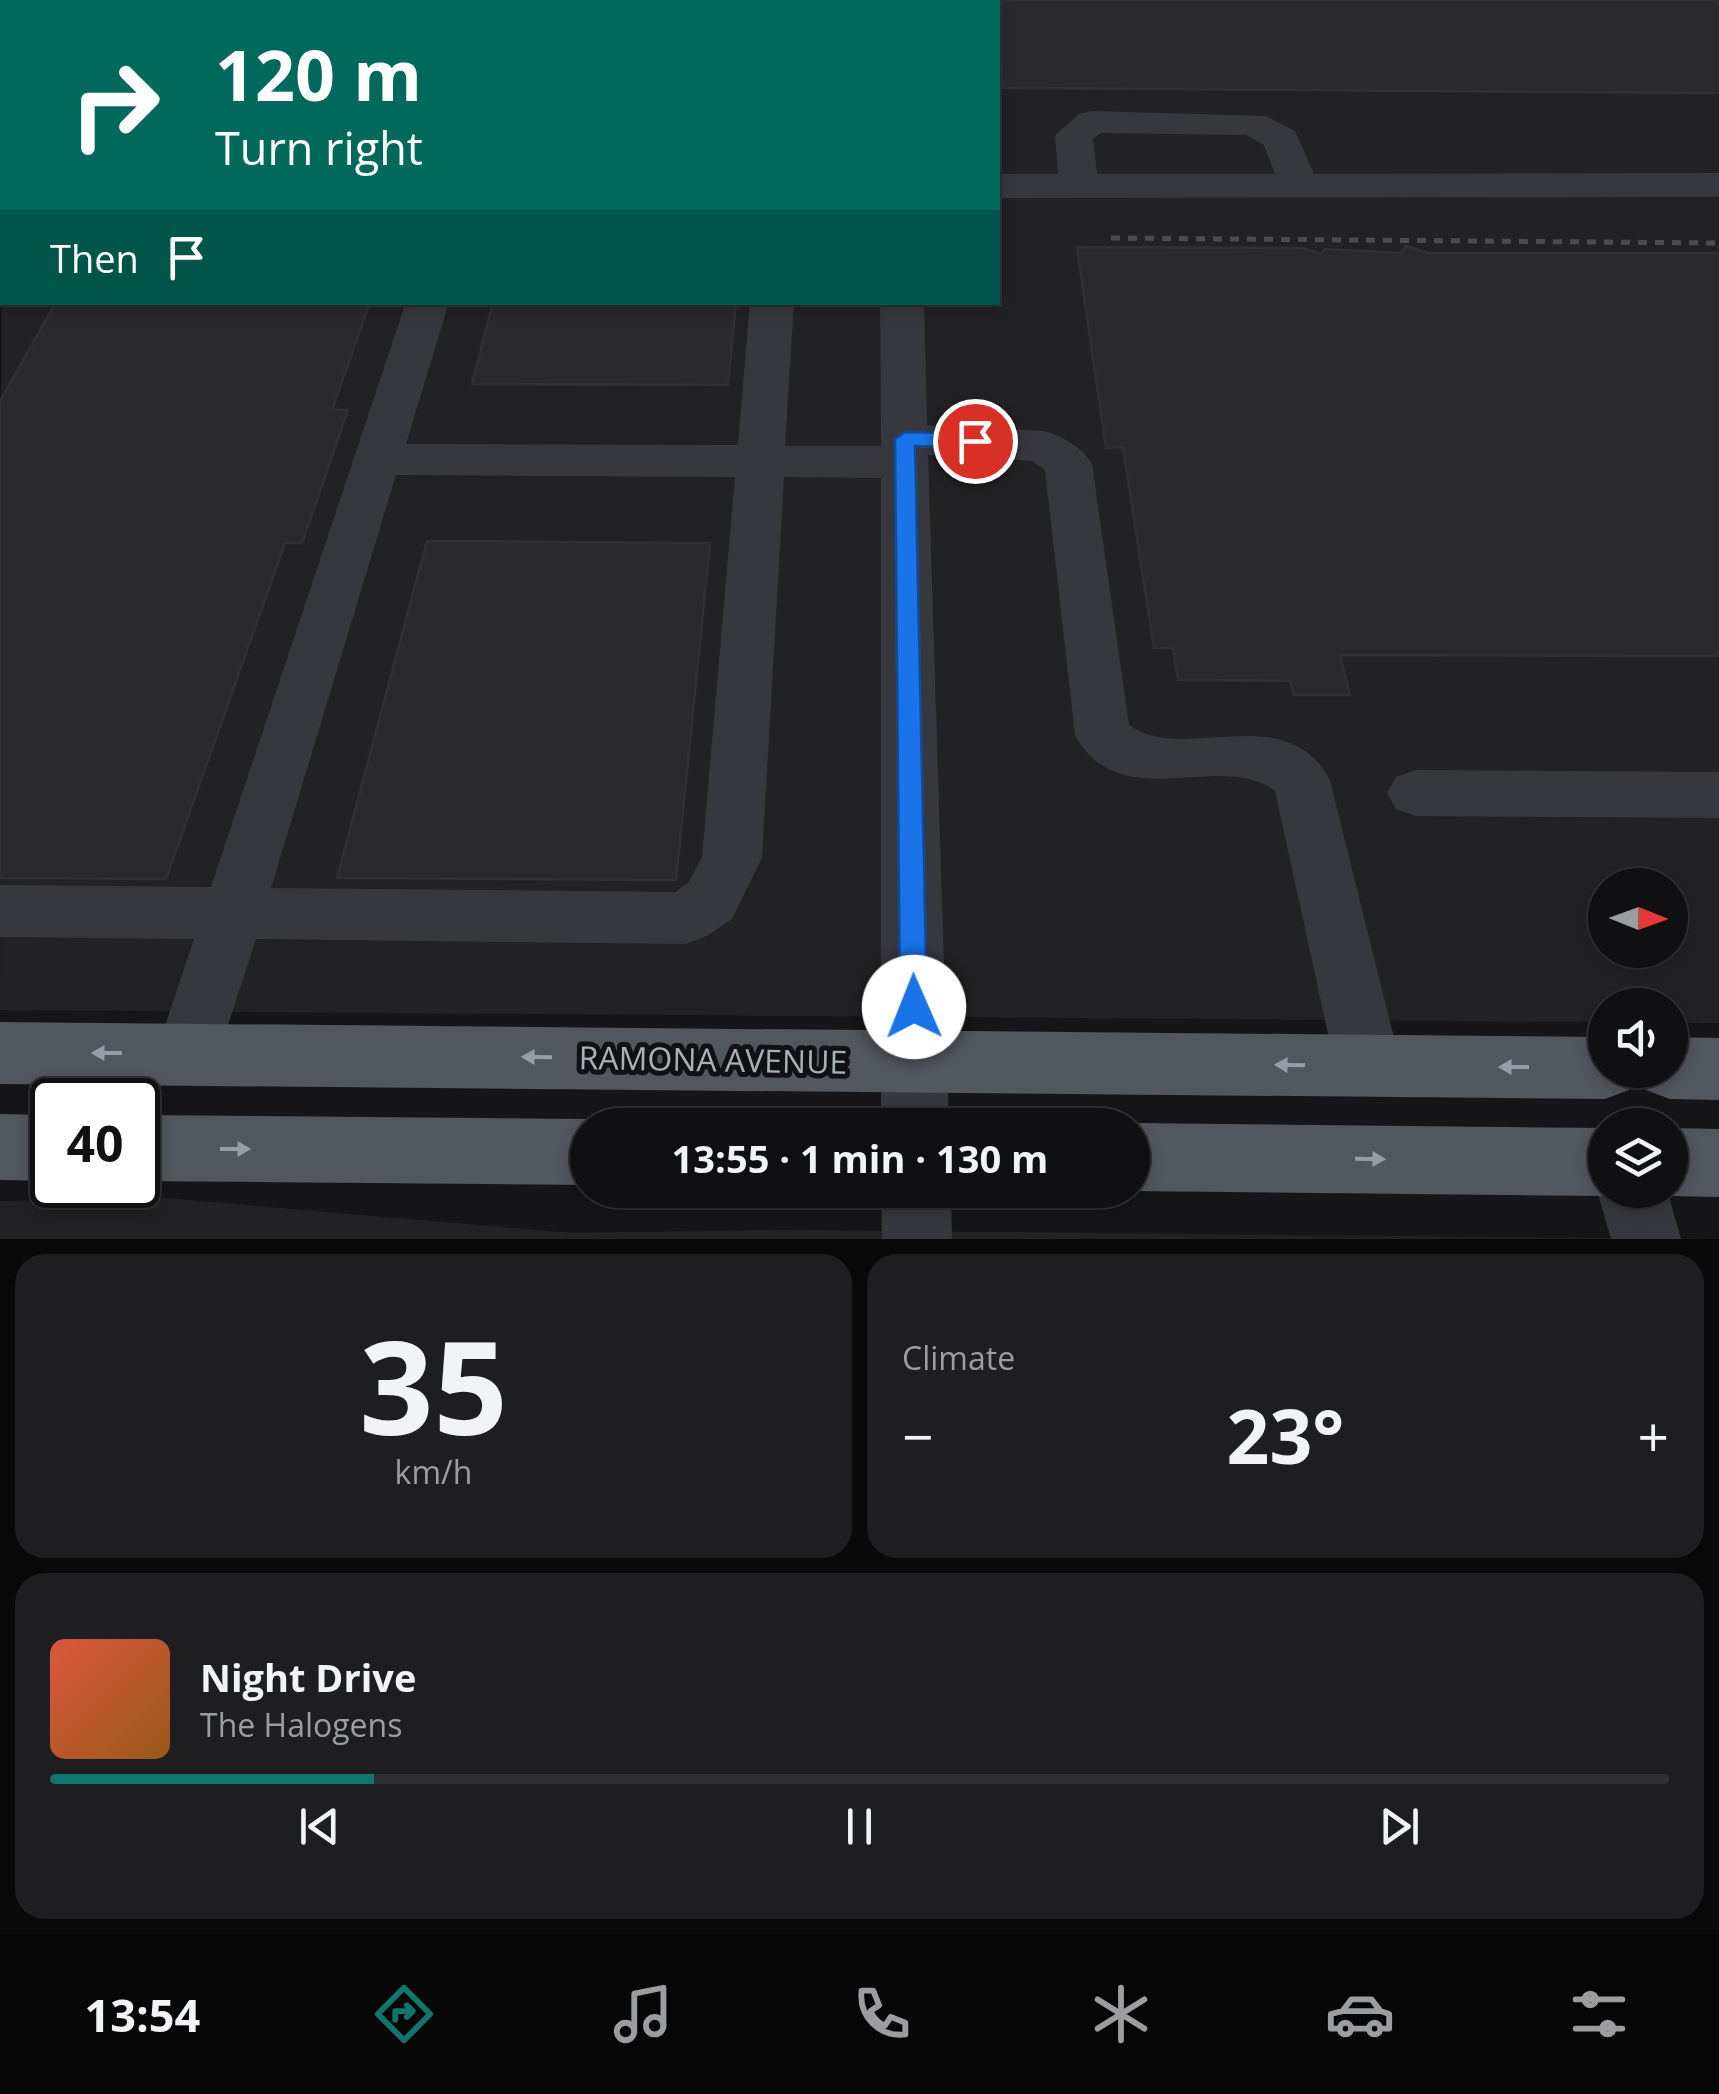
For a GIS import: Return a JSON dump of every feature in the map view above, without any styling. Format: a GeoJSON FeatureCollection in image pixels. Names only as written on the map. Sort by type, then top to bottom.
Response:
{"type":"FeatureCollection","features":[{"type":"Feature","properties":{"kind":"main road","name":"RAMONA AVENUE"},"geometry":{"type":"LineString","coordinates":[[0,1053],[189,1054],[915,1093],[1368,1066],[1588,1068]]}},
{"type":"Feature","properties":{"kind":"main road"},"geometry":{"type":"LineString","coordinates":[[1688,1068],[1719,1069]]}},
{"type":"Feature","properties":{"kind":"main road"},"geometry":{"type":"LineString","coordinates":[[0,1147],[30,1148]]}},
{"type":"Feature","properties":{"kind":"main road"},"geometry":{"type":"LineString","coordinates":[[160,1148],[570,1152]]}},
{"type":"Feature","properties":{"kind":"main road"},"geometry":{"type":"LineString","coordinates":[[1150,1156],[1588,1162]]}},
{"type":"Feature","properties":{"kind":"main road"},"geometry":{"type":"LineString","coordinates":[[1688,1162],[1719,1162]]}},
{"type":"Feature","properties":{"kind":"street"},"geometry":{"type":"LineString","coordinates":[[1080,186],[1074,136],[1092,122],[1252,124],[1281,139],[1298,186]]}},
{"type":"Feature","properties":{"kind":"street"},"geometry":{"type":"LineString","coordinates":[[1000,186],[1719,185]]}},
{"type":"Feature","properties":{"kind":"street"},"geometry":{"type":"LineString","coordinates":[[189,1054],[427,305]]}},
{"type":"Feature","properties":{"kind":"street"},"geometry":{"type":"LineString","coordinates":[[0,911],[685,918],[710,900],[732,858],[772,305]]}},
{"type":"Feature","properties":{"kind":"street"},"geometry":{"type":"LineString","coordinates":[[902,305],[915,1093]]}},
{"type":"Feature","properties":{"kind":"street"},"geometry":{"type":"LineString","coordinates":[[377,459],[761,461],[905,450],[1043,446],[1068,464],[1104,735],[1115,748],[1137,757],[1255,758],[1291,769],[1301,780],[1368,1066]]}},
{"type":"Feature","properties":{"kind":"street"},"geometry":{"type":"LineString","coordinates":[[1416,793],[1719,795]]}},
{"type":"Feature","properties":{"kind":"street"},"geometry":{"type":"LineString","coordinates":[[916,1208],[917,1239]]}},
{"type":"Feature","properties":{"kind":"street"},"geometry":{"type":"LineString","coordinates":[[1637,1208],[1646,1239]]}},
{"type":"Feature","properties":{"kind":"shaded area"},"geometry":{"type":"Polygon","coordinates":[[[1000,0],[1719,0],[1719,1023],[1688,1023],[1688,988],[1588,988],[1588,1022],[0,1010],[1,305],[1000,305],[1000,0]]]}},
{"type":"Feature","properties":{"kind":"shaded area"},"geometry":{"type":"Polygon","coordinates":[[[160,1198],[572,1233],[782,1230],[1719,1239],[0,1239],[0,1201],[30,1200],[30,1208],[160,1208],[160,1198]]]}},
{"type":"Feature","properties":{"kind":"building"},"geometry":{"type":"Polygon","coordinates":[[[1000,0],[1719,0],[1719,93],[1003,88],[1000,0]]]}},
{"type":"Feature","properties":{"kind":"building"},"geometry":{"type":"Polygon","coordinates":[[[1406,246],[1429,253],[1719,253],[1719,656],[1340,655],[1350,695],[1294,695],[1290,681],[1178,680],[1173,648],[1154,648],[1123,447],[1106,448],[1077,247],[1302,248],[1321,254],[1324,249],[1401,253],[1406,246]]]}},
{"type":"Feature","properties":{"kind":"building"},"geometry":{"type":"Polygon","coordinates":[[[54,305],[369,305],[332,410],[348,410],[302,543],[285,543],[166,879],[0,878],[0,401],[54,305]]]}},
{"type":"Feature","properties":{"kind":"building"},"geometry":{"type":"Polygon","coordinates":[[[492,305],[736,305],[728,385],[472,384],[492,305]]]}},
{"type":"Feature","properties":{"kind":"building"},"geometry":{"type":"Polygon","coordinates":[[[427,541],[710,543],[676,880],[337,878],[427,541]]]}},
{"type":"Feature","properties":{"kind":"railway"},"geometry":{"type":"LineString","coordinates":[[1111,238],[1719,243]]}},
{"type":"Feature","properties":{"kind":"route"},"geometry":{"type":"LineString","coordinates":[[914,1007],[905,439],[975,441]]}}]}
